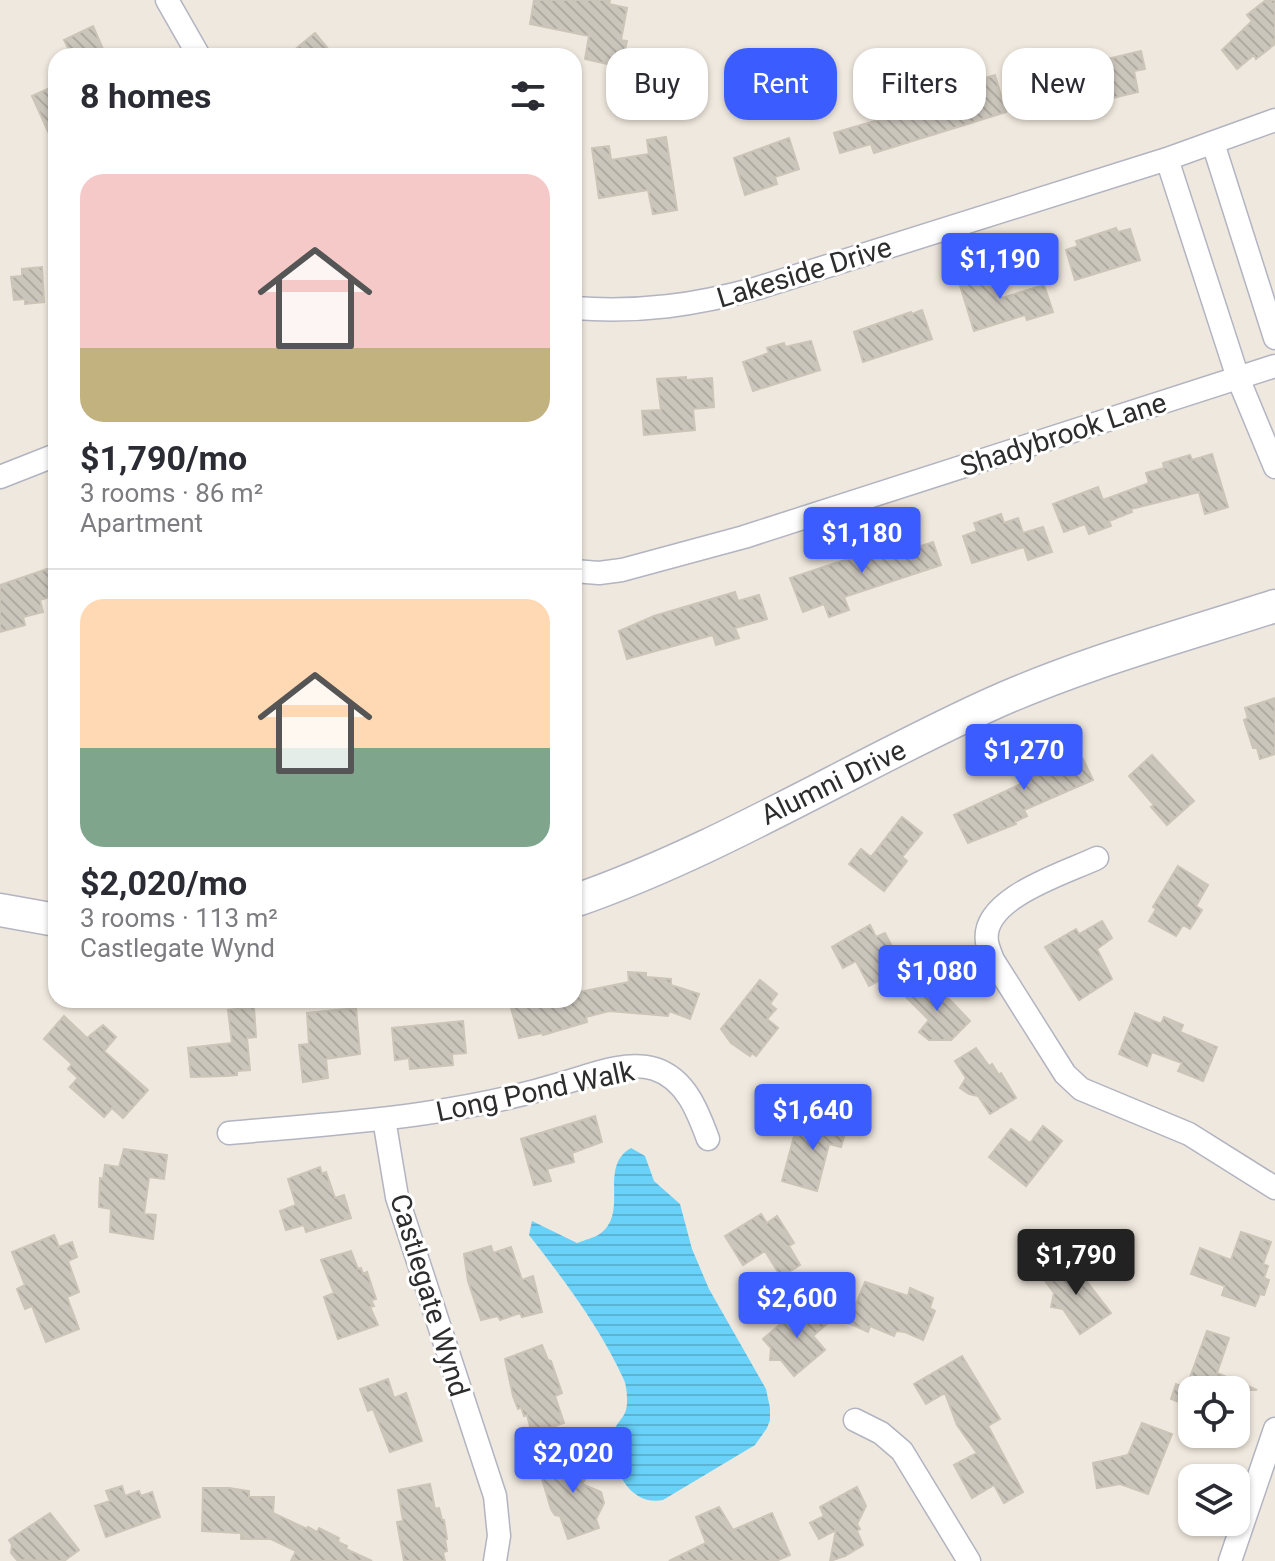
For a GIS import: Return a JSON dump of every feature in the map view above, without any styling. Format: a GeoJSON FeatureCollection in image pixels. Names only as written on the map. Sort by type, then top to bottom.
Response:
{"type":"FeatureCollection","features":[{"type":"Feature","properties":{"kind":"main road","name":"Alumni Drive"},"geometry":{"type":"LineString","coordinates":[[582,898],[699,848],[989,705],[1138,650],[1275,606]]}},
{"type":"Feature","properties":{"kind":"main road"},"geometry":{"type":"LineString","coordinates":[[0,910],[48,919]]}},
{"type":"Feature","properties":{"kind":"street"},"geometry":{"type":"LineString","coordinates":[[167,0],[194,48]]}},
{"type":"Feature","properties":{"kind":"street","name":"Lakeside Drive"},"geometry":{"type":"LineString","coordinates":[[582,308],[636,311],[717,299],[758,288],[1167,159],[1275,120]]}},
{"type":"Feature","properties":{"kind":"street"},"geometry":{"type":"LineString","coordinates":[[1213,143],[1275,338]]}},
{"type":"Feature","properties":{"kind":"street"},"geometry":{"type":"LineString","coordinates":[[1167,159],[1238,378],[1275,467]]}},
{"type":"Feature","properties":{"kind":"street","name":"Shadybrook Lane"},"geometry":{"type":"LineString","coordinates":[[582,572],[622,570],[699,550],[1275,366]]}},
{"type":"Feature","properties":{"kind":"street"},"geometry":{"type":"LineString","coordinates":[[0,477],[48,458]]}},
{"type":"Feature","properties":{"kind":"street"},"geometry":{"type":"LineString","coordinates":[[1097,858],[1008,900],[990,924],[986,941],[993,960],[1065,1074],[1081,1089],[1189,1134],[1275,1188]]}},
{"type":"Feature","properties":{"kind":"street","name":"Long Pond Walk"},"geometry":{"type":"LineString","coordinates":[[229,1133],[384,1119],[485,1105],[608,1070],[636,1066],[655,1069],[672,1077],[689,1095],[708,1139]]}},
{"type":"Feature","properties":{"kind":"street","name":"Castlegate Wynd"},"geometry":{"type":"LineString","coordinates":[[384,1119],[401,1211],[495,1496],[499,1536],[495,1561]]}},
{"type":"Feature","properties":{"kind":"street"},"geometry":{"type":"LineString","coordinates":[[855,1420],[881,1433],[902,1451],[969,1561]]}},
{"type":"Feature","properties":{"kind":"street"},"geometry":{"type":"LineString","coordinates":[[1230,1561],[1275,1429]]}},
{"type":"Feature","properties":{"kind":"water"},"geometry":{"type":"Polygon","coordinates":[[[631,1148],[645,1156],[654,1181],[680,1204],[692,1249],[709,1289],[766,1389],[770,1408],[767,1428],[755,1445],[663,1500],[639,1497],[623,1480],[617,1468],[613,1443],[615,1428],[627,1407],[624,1380],[593,1323],[529,1235],[532,1221],[577,1243],[601,1233],[613,1213],[616,1166],[621,1156],[631,1148]]]}},
{"type":"Feature","properties":{"kind":"building"},"geometry":{"type":"Polygon","coordinates":[[[534,0],[610,0],[609,4],[627,8],[621,40],[627,41],[625,48],[606,48],[606,64],[585,59],[589,36],[530,24],[534,0]]]}},
{"type":"Feature","properties":{"kind":"building"},"geometry":{"type":"Polygon","coordinates":[[[1266,0],[1275,0],[1275,44],[1237,69],[1222,50],[1252,21],[1247,15],[1266,0]]]}},
{"type":"Feature","properties":{"kind":"building"},"geometry":{"type":"Polygon","coordinates":[[[93,26],[103,48],[68,48],[64,40],[93,26]]]}},
{"type":"Feature","properties":{"kind":"building"},"geometry":{"type":"Polygon","coordinates":[[[315,33],[327,48],[297,48],[315,33]]]}},
{"type":"Feature","properties":{"kind":"building"},"geometry":{"type":"Polygon","coordinates":[[[1141,51],[1145,69],[1134,71],[1138,92],[1114,98],[1114,57],[1141,51]]]}},
{"type":"Feature","properties":{"kind":"building"},"geometry":{"type":"Polygon","coordinates":[[[995,75],[1002,99],[1002,113],[986,118],[986,78],[995,75]]]}},
{"type":"Feature","properties":{"kind":"building"},"geometry":{"type":"Polygon","coordinates":[[[48,89],[48,131],[32,96],[48,89]]]}},
{"type":"Feature","properties":{"kind":"building"},"geometry":{"type":"Polygon","coordinates":[[[878,120],[980,120],[874,153],[871,144],[840,153],[834,133],[878,120]]]}},
{"type":"Feature","properties":{"kind":"building"},"geometry":{"type":"Polygon","coordinates":[[[666,137],[677,210],[653,214],[648,190],[599,198],[592,148],[609,146],[611,160],[649,154],[647,140],[666,137]]]}},
{"type":"Feature","properties":{"kind":"building"},"geometry":{"type":"Polygon","coordinates":[[[789,138],[799,169],[775,177],[777,184],[745,195],[734,158],[789,138]]]}},
{"type":"Feature","properties":{"kind":"building"},"geometry":{"type":"Polygon","coordinates":[[[1116,228],[1118,232],[1130,229],[1140,260],[1075,280],[1066,250],[1078,246],[1076,241],[1116,228]]]}},
{"type":"Feature","properties":{"kind":"building"},"geometry":{"type":"Polygon","coordinates":[[[42,267],[44,302],[25,304],[25,299],[14,300],[11,277],[22,276],[22,269],[42,267]]]}},
{"type":"Feature","properties":{"kind":"building"},"geometry":{"type":"Polygon","coordinates":[[[991,269],[1002,298],[1044,285],[1053,312],[1027,320],[1025,315],[974,331],[958,279],[991,269]]]}},
{"type":"Feature","properties":{"kind":"building"},"geometry":{"type":"Polygon","coordinates":[[[922,310],[932,339],[863,362],[854,332],[922,310]]]}},
{"type":"Feature","properties":{"kind":"building"},"geometry":{"type":"Polygon","coordinates":[[[811,341],[820,370],[753,391],[743,362],[769,353],[767,348],[811,341]]]}},
{"type":"Feature","properties":{"kind":"building"},"geometry":{"type":"Polygon","coordinates":[[[686,377],[686,380],[712,378],[714,407],[693,409],[695,430],[644,435],[642,411],[661,410],[657,379],[686,377]]]}},
{"type":"Feature","properties":{"kind":"building"},"geometry":{"type":"Polygon","coordinates":[[[1212,454],[1228,507],[1205,514],[1199,492],[1131,509],[1132,512],[1109,521],[1111,526],[1089,534],[1085,524],[1064,532],[1053,504],[1098,487],[1103,500],[1149,483],[1146,473],[1164,468],[1163,463],[1190,455],[1192,460],[1212,454]]]}},
{"type":"Feature","properties":{"kind":"building"},"geometry":{"type":"Polygon","coordinates":[[[1001,514],[1004,523],[1018,518],[1023,533],[1043,527],[1052,552],[1028,560],[1024,547],[972,563],[963,536],[977,531],[974,523],[1001,514]]]}},
{"type":"Feature","properties":{"kind":"building"},"geometry":{"type":"Polygon","coordinates":[[[911,538],[915,548],[933,542],[941,565],[844,597],[849,610],[829,617],[824,604],[803,612],[790,578],[911,538]]]}},
{"type":"Feature","properties":{"kind":"building"},"geometry":{"type":"Polygon","coordinates":[[[48,569],[48,598],[40,600],[43,612],[23,617],[25,625],[0,632],[0,585],[48,569]]]}},
{"type":"Feature","properties":{"kind":"building"},"geometry":{"type":"Polygon","coordinates":[[[735,592],[738,601],[759,595],[767,619],[735,628],[739,638],[716,645],[713,635],[627,659],[619,631],[654,616],[735,592]]]}},
{"type":"Feature","properties":{"kind":"building"},"geometry":{"type":"Polygon","coordinates":[[[1275,698],[1275,754],[1260,759],[1244,720],[1248,718],[1245,708],[1275,698]]]}},
{"type":"Feature","properties":{"kind":"building"},"geometry":{"type":"Polygon","coordinates":[[[1053,741],[1064,768],[1083,759],[1093,780],[1024,810],[1027,816],[1016,824],[968,843],[954,815],[1023,783],[1010,755],[1025,748],[1027,752],[1053,741]]]}},
{"type":"Feature","properties":{"kind":"building"},"geometry":{"type":"Polygon","coordinates":[[[1152,755],[1194,801],[1167,825],[1129,776],[1152,755]]]}},
{"type":"Feature","properties":{"kind":"building"},"geometry":{"type":"Polygon","coordinates":[[[902,817],[922,833],[902,857],[907,861],[884,891],[849,864],[861,849],[871,857],[902,817]]]}},
{"type":"Feature","properties":{"kind":"building"},"geometry":{"type":"Polygon","coordinates":[[[1178,866],[1208,885],[1196,906],[1202,910],[1190,929],[1183,925],[1176,936],[1149,921],[1156,909],[1153,907],[1178,866]]]}},
{"type":"Feature","properties":{"kind":"building"},"geometry":{"type":"Polygon","coordinates":[[[1102,921],[1112,938],[1097,949],[1112,979],[1079,1000],[1045,947],[1076,929],[1079,934],[1102,921]]]}},
{"type":"Feature","properties":{"kind":"building"},"geometry":{"type":"Polygon","coordinates":[[[870,925],[876,937],[885,933],[903,968],[869,986],[856,961],[843,968],[832,947],[870,925]]]}},
{"type":"Feature","properties":{"kind":"building"},"geometry":{"type":"Polygon","coordinates":[[[628,972],[646,973],[646,977],[671,979],[671,985],[699,994],[690,1019],[669,1011],[668,1016],[609,1011],[586,1017],[587,1022],[543,1035],[519,1038],[511,1008],[582,1008],[582,991],[629,982],[628,972]]]}},
{"type":"Feature","properties":{"kind":"building"},"geometry":{"type":"Polygon","coordinates":[[[923,978],[970,1021],[951,1040],[929,1040],[919,1032],[929,1020],[905,996],[923,978]]]}},
{"type":"Feature","properties":{"kind":"building"},"geometry":{"type":"Polygon","coordinates":[[[760,980],[777,994],[770,1004],[776,1009],[767,1019],[778,1028],[756,1056],[752,1053],[750,1056],[731,1043],[721,1029],[760,980]]]}},
{"type":"Feature","properties":{"kind":"building"},"geometry":{"type":"Polygon","coordinates":[[[254,1008],[256,1037],[247,1038],[250,1070],[237,1071],[237,1075],[191,1077],[188,1048],[232,1043],[228,1010],[254,1008]]]}},
{"type":"Feature","properties":{"kind":"building"},"geometry":{"type":"Polygon","coordinates":[[[356,1008],[360,1054],[326,1059],[328,1078],[303,1082],[299,1045],[309,1044],[307,1013],[356,1008]]]}},
{"type":"Feature","properties":{"kind":"building"},"geometry":{"type":"Polygon","coordinates":[[[1135,1013],[1161,1024],[1164,1017],[1183,1025],[1180,1032],[1217,1047],[1203,1081],[1178,1071],[1182,1063],[1152,1052],[1147,1066],[1119,1054],[1135,1013]]]}},
{"type":"Feature","properties":{"kind":"building"},"geometry":{"type":"Polygon","coordinates":[[[64,1016],[87,1038],[103,1025],[116,1037],[104,1051],[148,1090],[123,1118],[112,1108],[104,1117],[70,1087],[78,1078],[68,1069],[72,1064],[44,1039],[64,1016]]]}},
{"type":"Feature","properties":{"kind":"building"},"geometry":{"type":"Polygon","coordinates":[[[463,1021],[466,1053],[452,1054],[453,1065],[410,1069],[409,1058],[395,1060],[392,1028],[463,1021]]]}},
{"type":"Feature","properties":{"kind":"building"},"geometry":{"type":"Polygon","coordinates":[[[976,1048],[989,1066],[992,1064],[999,1075],[1001,1073],[1016,1098],[990,1114],[978,1096],[960,1088],[966,1078],[955,1061],[976,1048]]]}},
{"type":"Feature","properties":{"kind":"building"},"geometry":{"type":"Polygon","coordinates":[[[818,1115],[848,1123],[841,1147],[829,1144],[817,1191],[782,1181],[796,1129],[813,1133],[818,1115]]]}},
{"type":"Feature","properties":{"kind":"building"},"geometry":{"type":"Polygon","coordinates":[[[595,1116],[602,1142],[572,1153],[574,1162],[547,1169],[551,1181],[534,1185],[521,1139],[595,1116]]]}},
{"type":"Feature","properties":{"kind":"building"},"geometry":{"type":"Polygon","coordinates":[[[1043,1126],[1062,1141],[1026,1186],[989,1157],[1011,1129],[1030,1143],[1043,1126]]]}},
{"type":"Feature","properties":{"kind":"building"},"geometry":{"type":"Polygon","coordinates":[[[124,1149],[167,1155],[164,1179],[149,1177],[144,1214],[156,1215],[153,1239],[110,1232],[111,1209],[99,1207],[100,1178],[103,1179],[105,1165],[119,1167],[124,1149]]]}},
{"type":"Feature","properties":{"kind":"building"},"geometry":{"type":"Polygon","coordinates":[[[320,1167],[322,1174],[326,1172],[335,1198],[344,1195],[351,1218],[306,1232],[304,1225],[286,1230],[280,1211],[296,1205],[288,1179],[320,1167]]]}},
{"type":"Feature","properties":{"kind":"building"},"geometry":{"type":"Polygon","coordinates":[[[761,1214],[767,1223],[777,1216],[794,1243],[789,1246],[800,1265],[781,1277],[765,1251],[743,1265],[725,1236],[761,1214]]]}},
{"type":"Feature","properties":{"kind":"building"},"geometry":{"type":"Polygon","coordinates":[[[1241,1232],[1271,1242],[1263,1264],[1268,1266],[1264,1278],[1269,1280],[1264,1295],[1260,1294],[1255,1306],[1222,1295],[1225,1286],[1191,1274],[1200,1248],[1231,1260],[1241,1232]]]}},
{"type":"Feature","properties":{"kind":"building"},"geometry":{"type":"Polygon","coordinates":[[[54,1235],[59,1247],[72,1242],[77,1257],[68,1261],[79,1292],[67,1297],[79,1329],[46,1342],[32,1306],[25,1309],[17,1289],[25,1285],[12,1252],[54,1235]]]}},
{"type":"Feature","properties":{"kind":"building"},"geometry":{"type":"Polygon","coordinates":[[[491,1246],[493,1253],[511,1247],[522,1280],[533,1276],[542,1312],[522,1317],[520,1313],[500,1320],[498,1316],[481,1320],[468,1281],[464,1254],[491,1246]]]}},
{"type":"Feature","properties":{"kind":"building"},"geometry":{"type":"Polygon","coordinates":[[[351,1251],[358,1269],[361,1268],[363,1274],[367,1272],[376,1299],[371,1300],[374,1306],[370,1307],[378,1325],[338,1339],[324,1297],[334,1293],[321,1260],[351,1251]]]}},
{"type":"Feature","properties":{"kind":"building"},"geometry":{"type":"Polygon","coordinates":[[[1070,1260],[1111,1313],[1080,1334],[1063,1309],[1051,1307],[1054,1293],[1043,1278],[1070,1260]]]}},
{"type":"Feature","properties":{"kind":"building"},"geometry":{"type":"Polygon","coordinates":[[[865,1282],[908,1296],[910,1288],[933,1298],[930,1308],[935,1311],[923,1340],[905,1332],[896,1331],[894,1336],[870,1326],[868,1332],[848,1323],[865,1282]]]}},
{"type":"Feature","properties":{"kind":"building"},"geometry":{"type":"Polygon","coordinates":[[[811,1305],[828,1323],[813,1336],[825,1350],[794,1376],[781,1360],[770,1360],[771,1348],[763,1339],[792,1314],[796,1318],[811,1305]]]}},
{"type":"Feature","properties":{"kind":"building"},"geometry":{"type":"Polygon","coordinates":[[[1207,1331],[1229,1338],[1217,1373],[1224,1376],[1190,1376],[1207,1331]]]}},
{"type":"Feature","properties":{"kind":"building"},"geometry":{"type":"Polygon","coordinates":[[[542,1345],[562,1393],[555,1396],[564,1423],[532,1434],[527,1415],[524,1416],[521,1407],[518,1409],[513,1396],[505,1359],[542,1345]]]}},
{"type":"Feature","properties":{"kind":"building"},"geometry":{"type":"Polygon","coordinates":[[[962,1356],[1000,1419],[988,1426],[1023,1492],[1004,1503],[994,1485],[972,1498],[954,1465],[977,1453],[957,1425],[945,1393],[926,1404],[914,1384],[962,1356]]]}},
{"type":"Feature","properties":{"kind":"building"},"geometry":{"type":"Polygon","coordinates":[[[388,1379],[394,1398],[406,1393],[422,1441],[390,1452],[373,1409],[368,1411],[360,1389],[388,1379]]]}},
{"type":"Feature","properties":{"kind":"building"},"geometry":{"type":"Polygon","coordinates":[[[1178,1385],[1178,1402],[1171,1399],[1178,1385]]]}},
{"type":"Feature","properties":{"kind":"building"},"geometry":{"type":"Polygon","coordinates":[[[1142,1423],[1172,1434],[1148,1494],[1120,1484],[1097,1488],[1093,1463],[1128,1455],[1142,1423]]]}},
{"type":"Feature","properties":{"kind":"building"},"geometry":{"type":"Polygon","coordinates":[[[583,1453],[590,1457],[593,1467],[582,1484],[601,1492],[604,1503],[596,1519],[599,1528],[568,1539],[560,1516],[551,1509],[539,1469],[583,1453]]]}},
{"type":"Feature","properties":{"kind":"building"},"geometry":{"type":"Polygon","coordinates":[[[430,1484],[435,1509],[439,1508],[444,1520],[447,1539],[447,1551],[443,1552],[445,1561],[404,1561],[397,1522],[403,1521],[398,1490],[430,1484]]]}},
{"type":"Feature","properties":{"kind":"building"},"geometry":{"type":"Polygon","coordinates":[[[122,1486],[125,1496],[139,1491],[141,1496],[152,1492],[160,1517],[106,1537],[95,1506],[110,1501],[106,1491],[122,1486]]]}},
{"type":"Feature","properties":{"kind":"building"},"geometry":{"type":"Polygon","coordinates":[[[857,1487],[866,1506],[857,1524],[863,1545],[830,1561],[836,1530],[819,1539],[810,1523],[824,1516],[820,1507],[857,1487]]]}},
{"type":"Feature","properties":{"kind":"building"},"geometry":{"type":"Polygon","coordinates":[[[203,1488],[229,1488],[249,1491],[249,1497],[274,1497],[273,1513],[307,1529],[317,1532],[319,1528],[339,1538],[338,1542],[347,1546],[346,1549],[372,1561],[291,1561],[296,1551],[271,1539],[241,1539],[241,1533],[202,1531],[203,1488]]]}},
{"type":"Feature","properties":{"kind":"building"},"geometry":{"type":"Polygon","coordinates":[[[719,1507],[733,1530],[772,1513],[790,1555],[776,1561],[669,1561],[706,1543],[696,1517],[719,1507]]]}},
{"type":"Feature","properties":{"kind":"building"},"geometry":{"type":"Polygon","coordinates":[[[50,1513],[79,1550],[64,1561],[17,1560],[11,1553],[9,1540],[50,1513]]]}}]}
